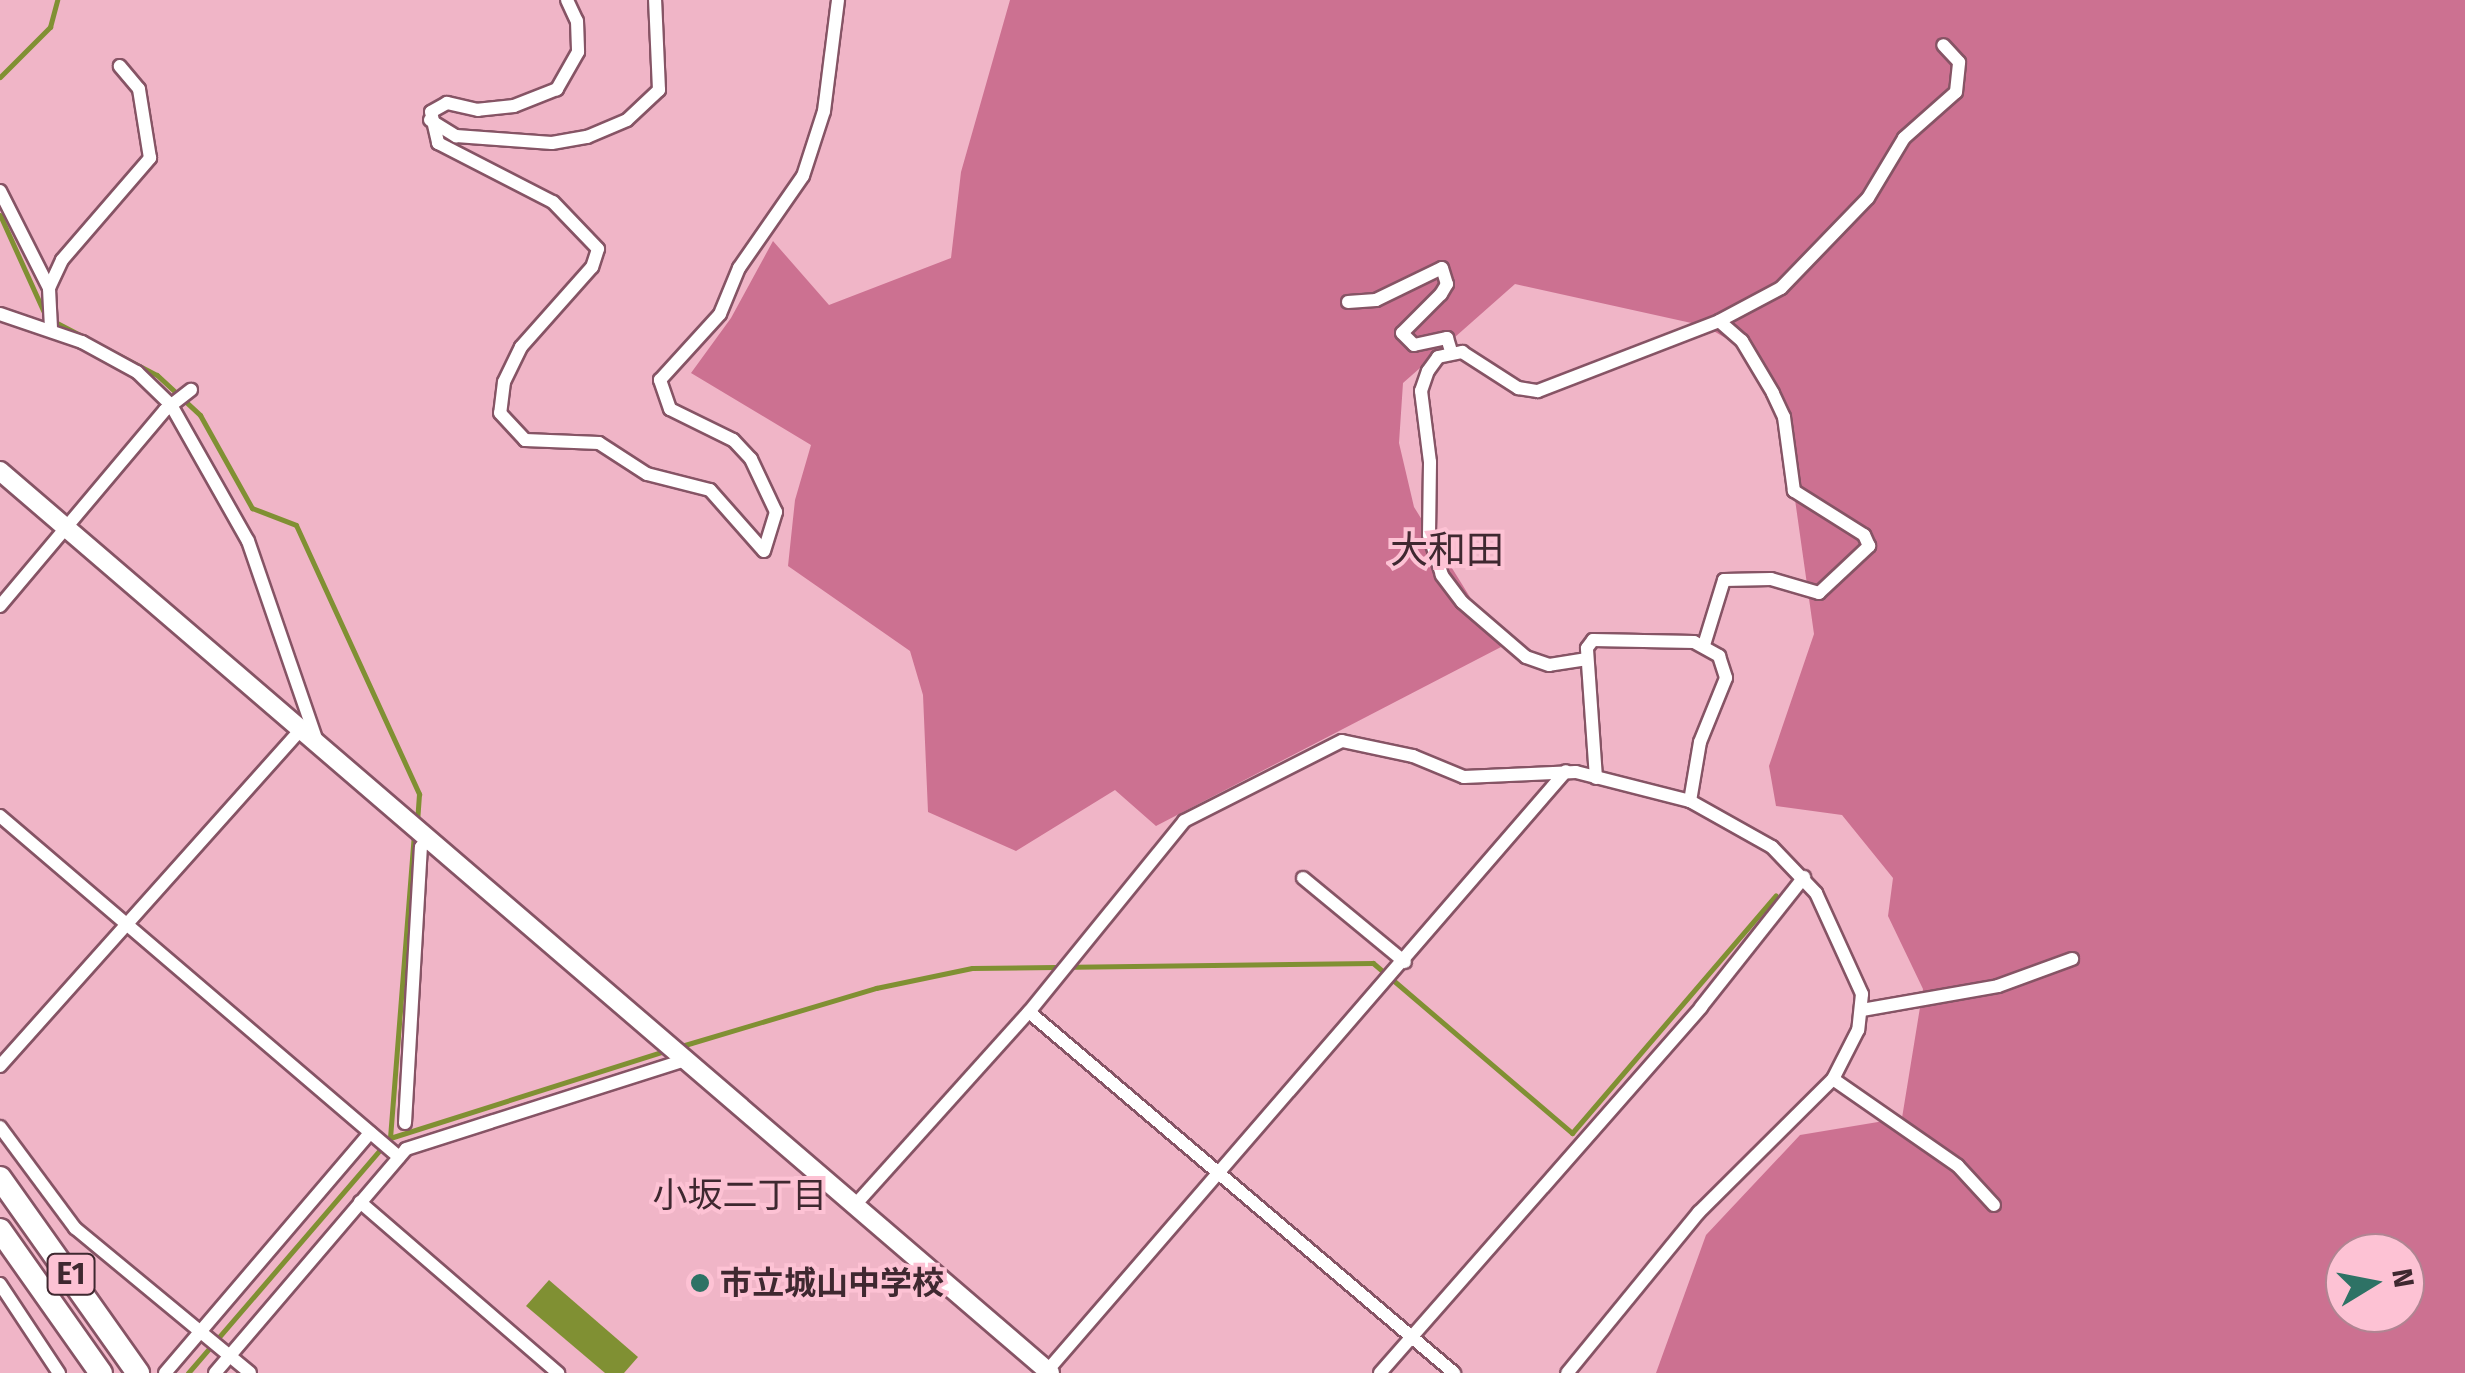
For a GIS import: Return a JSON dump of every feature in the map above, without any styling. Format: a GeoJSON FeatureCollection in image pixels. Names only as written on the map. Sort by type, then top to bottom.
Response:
{"type":"FeatureCollection","features":[{"type":"Feature","properties":{"kind":"highway","name":"E1"},"geometry":{"type":"LineString","coordinates":[[0,1178],[138,1373]]}},
{"type":"Feature","properties":{"kind":"highway","name":"E1"},"geometry":{"type":"LineString","coordinates":[[0,1230],[101,1373]]}},
{"type":"Feature","properties":{"kind":"street"},"geometry":{"type":"LineString","coordinates":[[567,0],[577,20],[578,52],[557,89],[497,108],[437,104],[430,120],[438,142],[552,202],[598,249],[592,267],[574,280],[511,365],[498,400],[505,423],[525,440],[599,443],[647,474],[710,490],[764,551],[776,512],[751,459],[733,440],[670,408],[660,380],[720,314],[738,268],[803,176],[824,112],[838,0]]}},
{"type":"Feature","properties":{"kind":"street"},"geometry":{"type":"LineString","coordinates":[[430,120],[456,136],[552,143],[627,120],[660,90],[655,0]]}},
{"type":"Feature","properties":{"kind":"street"},"geometry":{"type":"LineString","coordinates":[[1451,351],[1476,357],[1518,388],[1538,390],[1719,321],[1808,265],[1868,198],[1904,138],[1956,92],[1959,62],[1943,45]]}},
{"type":"Feature","properties":{"kind":"street"},"geometry":{"type":"LineString","coordinates":[[49,288],[62,260],[150,158],[138,88],[120,66]]}},
{"type":"Feature","properties":{"kind":"street"},"geometry":{"type":"LineString","coordinates":[[0,191],[49,288],[52,328]]}},
{"type":"Feature","properties":{"kind":"street"},"geometry":{"type":"LineString","coordinates":[[1348,302],[1376,300],[1442,268],[1447,284],[1441,294],[1402,333],[1414,345],[1447,338],[1451,351]]}},
{"type":"Feature","properties":{"kind":"street"},"geometry":{"type":"LineString","coordinates":[[0,314],[52,328],[138,372],[171,405],[248,542],[304,714],[336,764]]}},
{"type":"Feature","properties":{"kind":"street"},"geometry":{"type":"LineString","coordinates":[[1704,645],[1724,580],[1771,580],[1819,593],[1869,546],[1864,534],[1794,490],[1784,418],[1773,393],[1742,340],[1719,321]]}},
{"type":"Feature","properties":{"kind":"street"},"geometry":{"type":"LineString","coordinates":[[1451,351],[1428,371],[1420,392],[1433,556],[1462,602],[1526,657],[1549,666],[1586,659]]}},
{"type":"Feature","properties":{"kind":"street"},"geometry":{"type":"LineString","coordinates":[[0,606],[171,405],[191,390]]}},
{"type":"Feature","properties":{"kind":"street"},"geometry":{"type":"LineString","coordinates":[[0,471],[1047,1372],[1566,772]]}},
{"type":"Feature","properties":{"kind":"street"},"geometry":{"type":"LineString","coordinates":[[1596,778],[1586,659],[1593,640],[1704,645],[1720,656],[1726,678],[1700,742],[1690,800]]}},
{"type":"Feature","properties":{"kind":"street"},"geometry":{"type":"LineString","coordinates":[[0,1066],[299,732]]}},
{"type":"Feature","properties":{"kind":"street"},"geometry":{"type":"LineString","coordinates":[[855,1205],[1029,1012],[1184,821],[1230,803],[1333,742],[1365,744],[1464,777],[1566,772],[1690,800],[1751,830],[1804,878],[1859,978],[1862,1010],[1833,1080],[1700,1212],[1568,1373]]}},
{"type":"Feature","properties":{"kind":"street"},"geometry":{"type":"LineString","coordinates":[[0,816],[396,1154]]}},
{"type":"Feature","properties":{"kind":"street"},"geometry":{"type":"LineString","coordinates":[[405,1123],[421,846],[426,840]]}},
{"type":"Feature","properties":{"kind":"street"},"geometry":{"type":"LineString","coordinates":[[1303,878],[1405,962]]}},
{"type":"Feature","properties":{"kind":"street"},"geometry":{"type":"LineString","coordinates":[[1380,1373],[1701,1007],[1804,878]]}},
{"type":"Feature","properties":{"kind":"street"},"geometry":{"type":"LineString","coordinates":[[1862,1010],[1998,986],[2072,960]]}},
{"type":"Feature","properties":{"kind":"street"},"geometry":{"type":"LineString","coordinates":[[1029,1012],[1454,1373]]}},
{"type":"Feature","properties":{"kind":"street"},"geometry":{"type":"LineString","coordinates":[[215,1373],[396,1154],[686,1060]]}},
{"type":"Feature","properties":{"kind":"street"},"geometry":{"type":"LineString","coordinates":[[1833,1080],[1958,1166],[1994,1205]]}},
{"type":"Feature","properties":{"kind":"street"},"geometry":{"type":"LineString","coordinates":[[0,1127],[75,1228],[250,1373]]}},
{"type":"Feature","properties":{"kind":"street"},"geometry":{"type":"LineString","coordinates":[[164,1373],[372,1134]]}},
{"type":"Feature","properties":{"kind":"street"},"geometry":{"type":"LineString","coordinates":[[360,1202],[558,1373]]}},
{"type":"Feature","properties":{"kind":"street"},"geometry":{"type":"LineString","coordinates":[[0,1284],[59,1373]]}},
{"type":"Feature","properties":{"kind":"shaded area"},"geometry":{"type":"Polygon","coordinates":[[[1010,0],[2465,0],[2465,1373],[1656,1373],[1706,1235],[1800,1135],[1902,1118],[1923,989],[1888,916],[1893,878],[1842,815],[1776,806],[1769,766],[1814,634],[1787,443],[1746,350],[1705,326],[1515,284],[1403,383],[1399,443],[1414,507],[1501,647],[1156,826],[1115,790],[1016,851],[928,812],[923,695],[910,651],[788,566],[795,500],[811,445],[691,373],[731,318],[773,241],[829,305],[951,258],[961,172],[1010,0]]]}},
{"type":"Feature","properties":{"kind":"shaded area"},"geometry":{"type":"Polygon","coordinates":[[[549,1280],[638,1357],[624,1373],[605,1373],[526,1306],[549,1280]]]}},
{"type":"Feature","properties":{"kind":"waterway"},"geometry":{"type":"LineString","coordinates":[[0,77],[50,27],[57,0]]}},
{"type":"Feature","properties":{"kind":"waterway"},"geometry":{"type":"LineString","coordinates":[[0,215],[46,317]]}},
{"type":"Feature","properties":{"kind":"waterway"},"geometry":{"type":"LineString","coordinates":[[55,322],[157,375],[200,415],[252,508],[296,525],[419,794],[417,822]]}},
{"type":"Feature","properties":{"kind":"waterway"},"geometry":{"type":"LineString","coordinates":[[390,1138],[414,832]]}},
{"type":"Feature","properties":{"kind":"waterway"},"geometry":{"type":"LineString","coordinates":[[678,1047],[876,988],[972,968],[1373,963],[1572,1133],[1776,895]]}},
{"type":"Feature","properties":{"kind":"waterway"},"geometry":{"type":"LineString","coordinates":[[188,1373],[390,1138],[667,1050]]}},
{"type":"Feature","properties":{"kind":"place","name":"市立城山中学校"},"geometry":{"type":"Point","coordinates":[700,1283]}},
{"type":"Feature","properties":{"kind":"district","name":"大和田"},"geometry":{"type":"Point","coordinates":[1447,551]}},
{"type":"Feature","properties":{"kind":"district","name":"小坂二丁目"},"geometry":{"type":"Point","coordinates":[740,1195]}}]}
